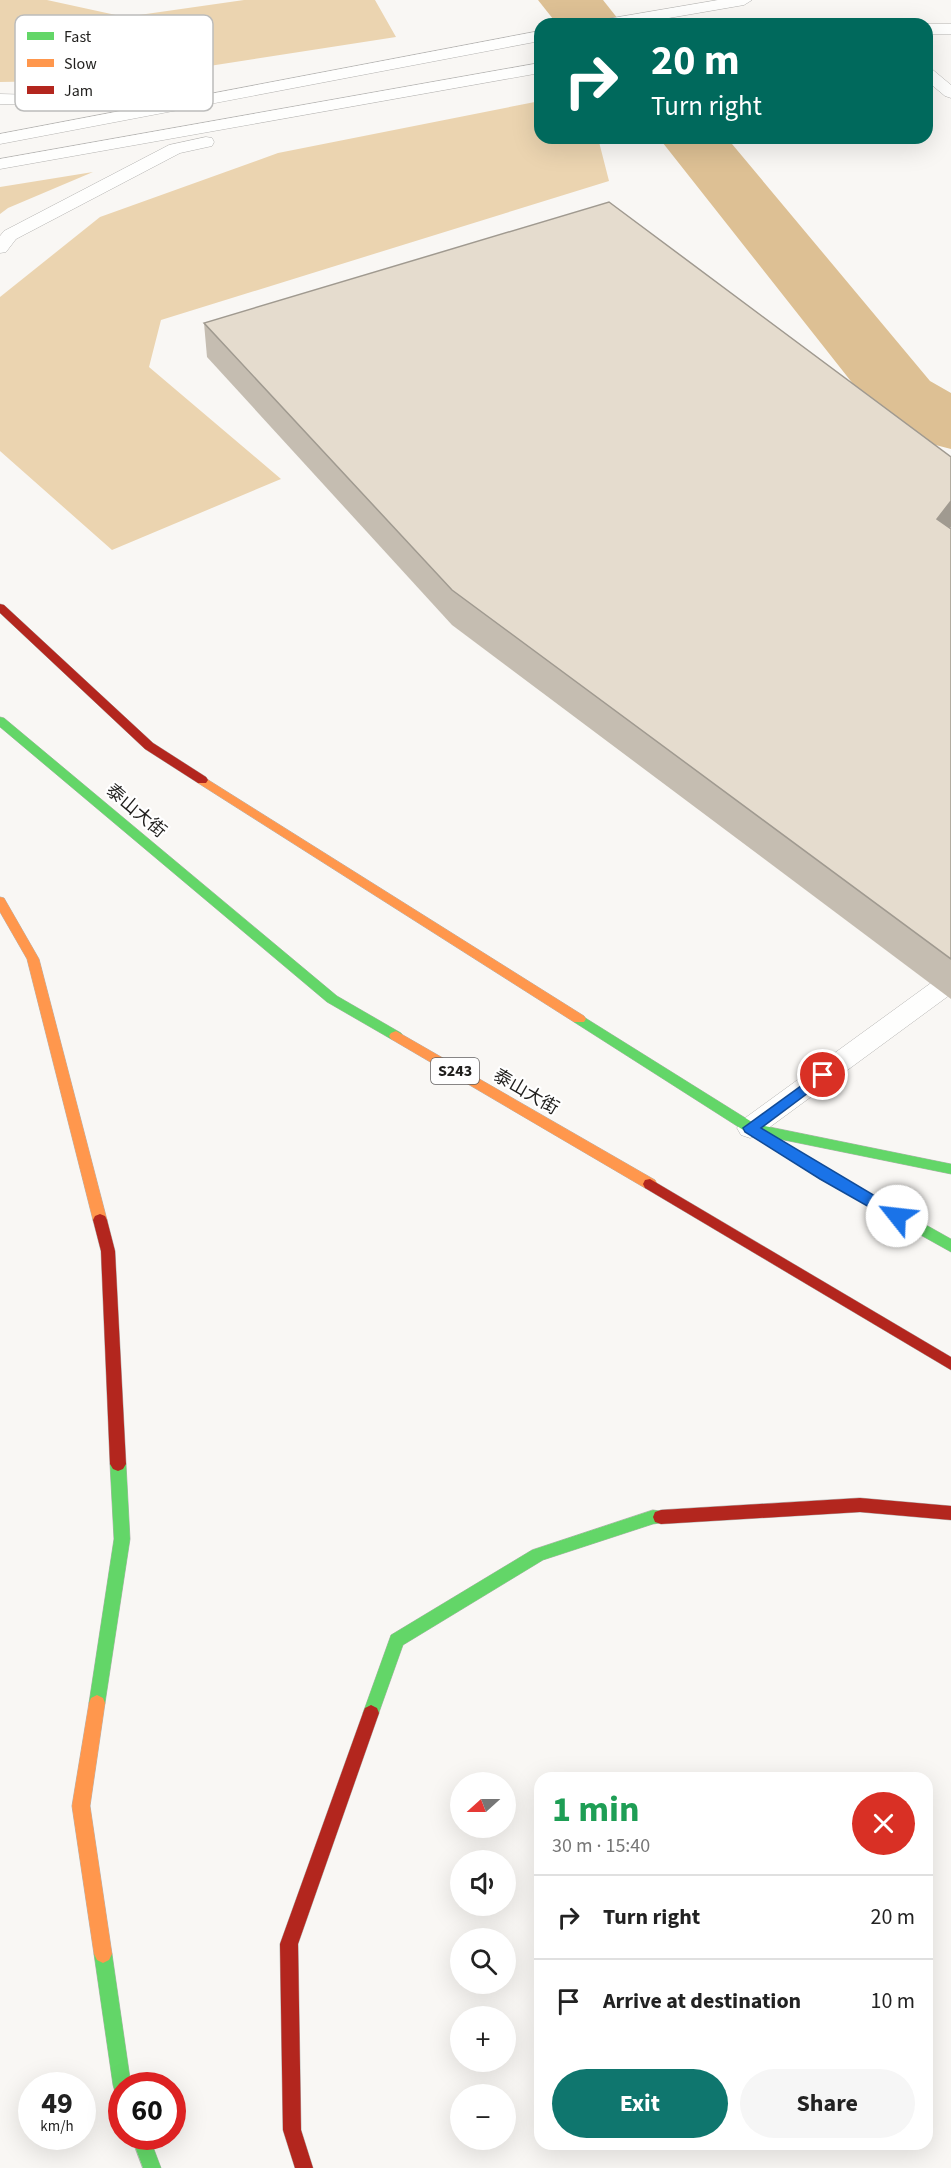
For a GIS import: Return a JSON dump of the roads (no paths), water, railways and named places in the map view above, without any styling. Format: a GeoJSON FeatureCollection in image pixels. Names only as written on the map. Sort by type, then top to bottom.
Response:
{"type":"FeatureCollection","features":[{"type":"Feature","properties":{"kind":"main road"},"geometry":{"type":"LineString","coordinates":[[0,607],[149,746],[825,1175],[951,1246]]}},
{"type":"Feature","properties":{"kind":"main road","name":"泰山大街"},"geometry":{"type":"LineString","coordinates":[[0,721],[332,999],[711,1220],[951,1364]]}},
{"type":"Feature","properties":{"kind":"main road"},"geometry":{"type":"LineString","coordinates":[[0,901],[33,959],[108,1251],[122,1539],[81,1806],[120,2072]]}},
{"type":"Feature","properties":{"kind":"main road"},"geometry":{"type":"LineString","coordinates":[[750,1128],[951,1169]]}},
{"type":"Feature","properties":{"kind":"main road"},"geometry":{"type":"LineString","coordinates":[[304,2168],[292,2130],[289,1944],[397,1640],[538,1555],[653,1516],[860,1505],[951,1513]]}},
{"type":"Feature","properties":{"kind":"main road"},"geometry":{"type":"LineString","coordinates":[[145,2150],[152,2168]]}},
{"type":"Feature","properties":{"kind":"lane"},"geometry":{"type":"LineString","coordinates":[[643,18],[744,0]]}},
{"type":"Feature","properties":{"kind":"lane"},"geometry":{"type":"LineString","coordinates":[[933,29],[951,28]]}},
{"type":"Feature","properties":{"kind":"lane"},"geometry":{"type":"LineString","coordinates":[[213,97],[534,37]]}},
{"type":"Feature","properties":{"kind":"lane"},"geometry":{"type":"LineString","coordinates":[[213,85],[410,59]]}},
{"type":"Feature","properties":{"kind":"lane"},"geometry":{"type":"LineString","coordinates":[[0,164],[534,69]]}},
{"type":"Feature","properties":{"kind":"lane"},"geometry":{"type":"LineString","coordinates":[[933,79],[951,93]]}},
{"type":"Feature","properties":{"kind":"lane"},"geometry":{"type":"LineString","coordinates":[[0,248],[10,235],[176,149],[425,87]]}},
{"type":"Feature","properties":{"kind":"lane"},"geometry":{"type":"LineString","coordinates":[[0,99],[15,99]]}},
{"type":"Feature","properties":{"kind":"lane"},"geometry":{"type":"LineString","coordinates":[[0,139],[144,111]]}},
{"type":"Feature","properties":{"kind":"lane"},"geometry":{"type":"LineString","coordinates":[[750,1128],[951,981]]}},
{"type":"Feature","properties":{"kind":"waterway"},"geometry":{"type":"LineString","coordinates":[[569,0],[586,18]]}},
{"type":"Feature","properties":{"kind":"waterway"},"geometry":{"type":"LineString","coordinates":[[697,144],[903,397],[951,426]]}}]}
